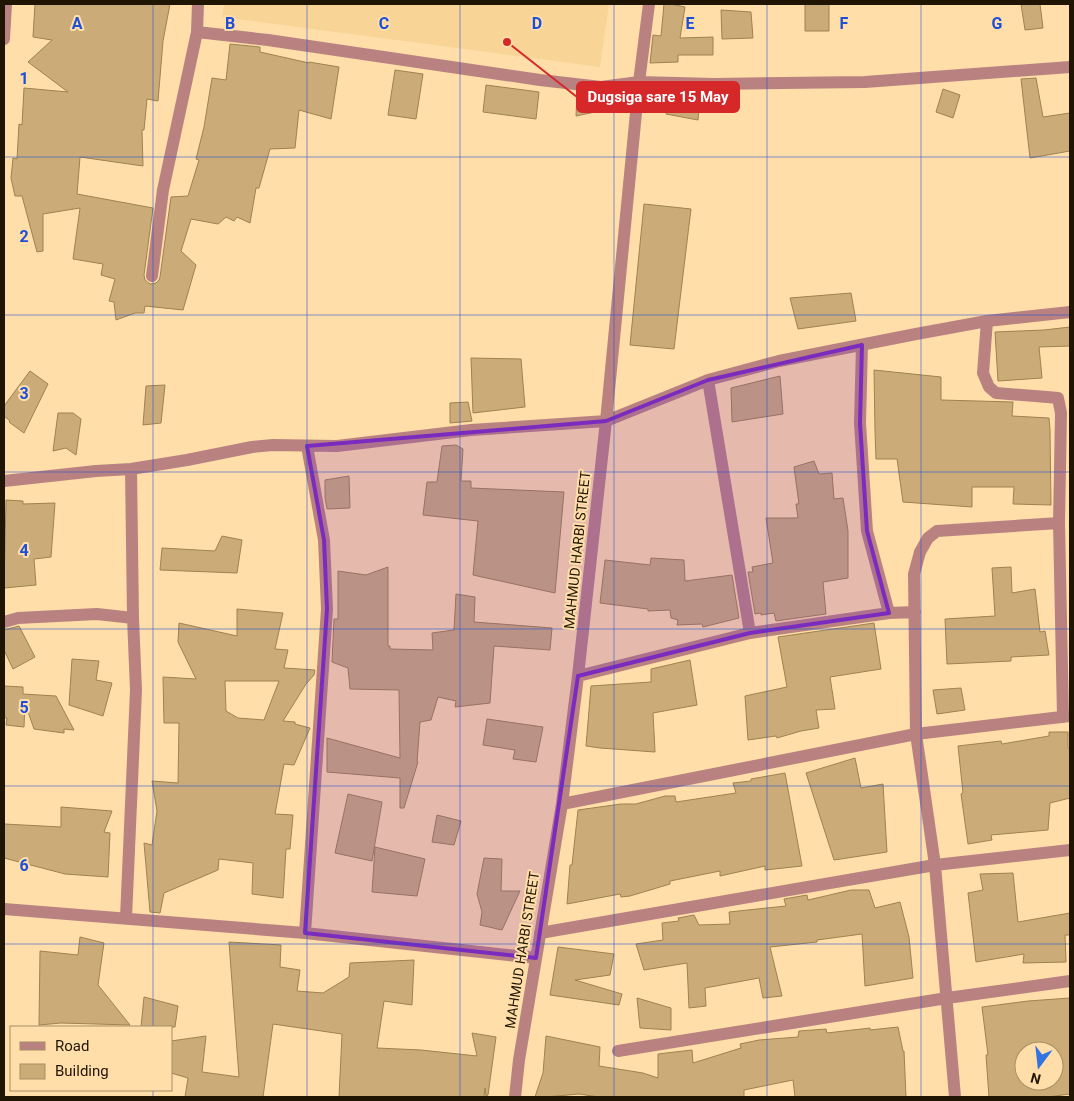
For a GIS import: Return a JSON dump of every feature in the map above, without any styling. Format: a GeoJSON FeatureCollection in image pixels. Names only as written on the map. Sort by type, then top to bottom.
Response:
{"type":"FeatureCollection","features":[{"type":"Feature","properties":{"kind":"street"},"geometry":{"type":"LineString","coordinates":[[4,40],[6,4]]}},
{"type":"Feature","properties":{"kind":"street"},"geometry":{"type":"LineString","coordinates":[[152,276],[163,190],[196,32],[198,4]]}},
{"type":"Feature","properties":{"kind":"street","name":"MAHMUD HARBI STREET"},"geometry":{"type":"LineString","coordinates":[[515,1097],[519,1060],[562,804],[578,676],[648,4]]}},
{"type":"Feature","properties":{"kind":"street"},"geometry":{"type":"LineString","coordinates":[[196,32],[268,40],[423,64],[601,87],[639,82],[714,84],[865,82],[1070,67]]}},
{"type":"Feature","properties":{"kind":"street"},"geometry":{"type":"LineString","coordinates":[[4,481],[96,471],[131,470],[252,446],[337,446],[471,430],[606,421],[708,380],[780,361],[987,321],[1070,312]]}},
{"type":"Feature","properties":{"kind":"street"},"geometry":{"type":"LineString","coordinates":[[562,804],[916,734],[1067,716],[1059,523],[1061,413],[1058,398],[996,393],[989,387],[984,373],[987,321]]}},
{"type":"Feature","properties":{"kind":"street"},"geometry":{"type":"LineString","coordinates":[[862,345],[860,423],[867,531],[889,613]]}},
{"type":"Feature","properties":{"kind":"street"},"geometry":{"type":"LineString","coordinates":[[708,380],[750,633]]}},
{"type":"Feature","properties":{"kind":"street"},"geometry":{"type":"LineString","coordinates":[[305,933],[327,609],[324,540],[307,446]]}},
{"type":"Feature","properties":{"kind":"street"},"geometry":{"type":"LineString","coordinates":[[126,918],[136,690],[131,470]]}},
{"type":"Feature","properties":{"kind":"street"},"geometry":{"type":"LineString","coordinates":[[956,1097],[935,866],[916,734],[914,574],[920,552],[928,538],[937,530],[1059,523]]}},
{"type":"Feature","properties":{"kind":"street"},"geometry":{"type":"LineString","coordinates":[[578,676],[750,633],[889,613],[915,612]]}},
{"type":"Feature","properties":{"kind":"street"},"geometry":{"type":"LineString","coordinates":[[4,622],[18,618],[97,614],[133,618]]}},
{"type":"Feature","properties":{"kind":"street"},"geometry":{"type":"LineString","coordinates":[[540,933],[935,866],[1070,850]]}},
{"type":"Feature","properties":{"kind":"street"},"geometry":{"type":"LineString","coordinates":[[4,909],[305,933],[536,958]]}},
{"type":"Feature","properties":{"kind":"street"},"geometry":{"type":"LineString","coordinates":[[618,1051],[947,998],[1070,981]]}},
{"type":"Feature","properties":{"kind":"highlighted area"},"geometry":{"type":"Polygon","coordinates":[[[862,345],[860,423],[867,531],[889,613],[750,633],[578,676],[536,958],[305,933],[327,609],[324,540],[307,446],[606,421],[708,380],[862,345]]]}},
{"type":"Feature","properties":{"kind":"shaded area"},"geometry":{"type":"Polygon","coordinates":[[[224,4],[609,4],[600,67],[222,17],[224,4]]]}},
{"type":"Feature","properties":{"kind":"building"},"geometry":{"type":"Polygon","coordinates":[[[35,4],[170,4],[163,41],[158,101],[147,99],[144,130],[142,130],[143,166],[80,157],[77,194],[153,208],[144,275],[145,280],[150,284],[156,283],[160,277],[171,197],[188,196],[199,160],[196,159],[204,127],[212,78],[226,80],[230,44],[260,47],[260,52],[309,63],[339,67],[331,119],[299,110],[295,148],[270,149],[259,188],[256,188],[250,223],[237,217],[234,221],[226,217],[218,224],[191,219],[181,251],[196,265],[183,310],[145,306],[144,313],[135,313],[116,320],[114,302],[109,301],[115,279],[101,275],[103,264],[73,259],[80,208],[43,214],[43,251],[37,252],[22,196],[15,196],[11,178],[13,158],[17,159],[19,124],[22,125],[24,88],[68,92],[28,62],[52,40],[33,37],[35,4]]]}},
{"type":"Feature","properties":{"kind":"building"},"geometry":{"type":"Polygon","coordinates":[[[664,4],[685,7],[680,38],[713,37],[713,55],[678,55],[678,62],[650,63],[653,35],[661,36],[664,4]]]}},
{"type":"Feature","properties":{"kind":"building"},"geometry":{"type":"Polygon","coordinates":[[[805,4],[829,4],[829,31],[805,31],[805,4]]]}},
{"type":"Feature","properties":{"kind":"building"},"geometry":{"type":"Polygon","coordinates":[[[1021,4],[1040,4],[1043,28],[1025,30],[1021,4]]]}},
{"type":"Feature","properties":{"kind":"building"},"geometry":{"type":"Polygon","coordinates":[[[721,10],[751,12],[753,38],[722,39],[721,10]]]}},
{"type":"Feature","properties":{"kind":"building"},"geometry":{"type":"Polygon","coordinates":[[[395,70],[423,74],[416,119],[388,115],[395,70]]]}},
{"type":"Feature","properties":{"kind":"building"},"geometry":{"type":"Polygon","coordinates":[[[1036,78],[1043,117],[1070,113],[1070,151],[1030,158],[1021,79],[1036,78]]]}},
{"type":"Feature","properties":{"kind":"building"},"geometry":{"type":"Polygon","coordinates":[[[486,85],[539,92],[536,119],[483,112],[486,85]]]}},
{"type":"Feature","properties":{"kind":"building"},"geometry":{"type":"Polygon","coordinates":[[[943,89],[960,95],[953,118],[936,112],[943,89]]]}},
{"type":"Feature","properties":{"kind":"building"},"geometry":{"type":"Polygon","coordinates":[[[577,95],[600,95],[600,111],[576,116],[577,95]]]}},
{"type":"Feature","properties":{"kind":"building"},"geometry":{"type":"Polygon","coordinates":[[[667,95],[700,96],[698,120],[666,114],[667,95]]]}},
{"type":"Feature","properties":{"kind":"building"},"geometry":{"type":"Polygon","coordinates":[[[644,204],[691,209],[674,349],[630,345],[644,204]]]}},
{"type":"Feature","properties":{"kind":"building"},"geometry":{"type":"Polygon","coordinates":[[[851,293],[856,321],[798,329],[790,298],[851,293]]]}},
{"type":"Feature","properties":{"kind":"building"},"geometry":{"type":"Polygon","coordinates":[[[1070,327],[1070,346],[1039,347],[1042,378],[998,381],[995,332],[1070,327]]]}},
{"type":"Feature","properties":{"kind":"building"},"geometry":{"type":"Polygon","coordinates":[[[471,358],[521,359],[525,407],[473,413],[471,358]]]}},
{"type":"Feature","properties":{"kind":"building"},"geometry":{"type":"Polygon","coordinates":[[[874,370],[941,377],[941,400],[1013,402],[1012,416],[1049,418],[1051,505],[1013,504],[1014,487],[972,487],[972,507],[903,502],[897,459],[876,459],[874,370]]]}},
{"type":"Feature","properties":{"kind":"building"},"geometry":{"type":"Polygon","coordinates":[[[30,371],[48,384],[24,433],[4,416],[4,406],[30,371]]]}},
{"type":"Feature","properties":{"kind":"building"},"geometry":{"type":"Polygon","coordinates":[[[780,376],[783,414],[732,422],[731,388],[780,376]]]}},
{"type":"Feature","properties":{"kind":"building"},"geometry":{"type":"Polygon","coordinates":[[[165,385],[161,423],[143,425],[146,386],[165,385]]]}},
{"type":"Feature","properties":{"kind":"building"},"geometry":{"type":"Polygon","coordinates":[[[468,402],[472,421],[450,423],[450,403],[468,402]]]}},
{"type":"Feature","properties":{"kind":"building"},"geometry":{"type":"Polygon","coordinates":[[[58,413],[73,413],[81,419],[76,455],[66,448],[53,451],[58,413]]]}},
{"type":"Feature","properties":{"kind":"building"},"geometry":{"type":"Polygon","coordinates":[[[456,445],[463,449],[461,481],[471,481],[471,488],[564,492],[555,593],[473,575],[478,521],[423,515],[427,482],[437,482],[442,446],[456,445]]]}},
{"type":"Feature","properties":{"kind":"building"},"geometry":{"type":"Polygon","coordinates":[[[814,461],[819,474],[832,473],[834,499],[843,498],[848,531],[848,578],[823,582],[826,614],[776,621],[774,613],[755,614],[748,572],[753,572],[752,567],[773,563],[766,518],[798,518],[796,504],[799,504],[794,467],[814,461]]]}},
{"type":"Feature","properties":{"kind":"building"},"geometry":{"type":"Polygon","coordinates":[[[349,476],[350,508],[327,509],[325,480],[349,476]]]}},
{"type":"Feature","properties":{"kind":"building"},"geometry":{"type":"Polygon","coordinates":[[[6,500],[23,501],[23,504],[55,503],[51,557],[34,559],[36,585],[4,588],[6,500]]]}},
{"type":"Feature","properties":{"kind":"building"},"geometry":{"type":"Polygon","coordinates":[[[222,536],[242,540],[237,573],[160,570],[162,548],[215,551],[222,536]]]}},
{"type":"Feature","properties":{"kind":"building"},"geometry":{"type":"Polygon","coordinates":[[[651,558],[684,560],[685,581],[732,575],[739,618],[703,627],[702,624],[677,625],[678,620],[671,618],[670,610],[648,611],[648,609],[600,603],[605,560],[650,565],[651,558]]]}},
{"type":"Feature","properties":{"kind":"building"},"geometry":{"type":"Polygon","coordinates":[[[388,567],[388,646],[390,646],[390,649],[433,650],[432,633],[454,630],[456,594],[475,597],[474,622],[552,628],[550,650],[494,646],[490,703],[455,707],[456,701],[438,697],[431,720],[420,722],[418,762],[404,808],[400,808],[400,778],[327,772],[327,738],[400,758],[399,690],[350,689],[348,668],[332,662],[334,619],[338,619],[338,571],[366,575],[388,567]]]}},
{"type":"Feature","properties":{"kind":"building"},"geometry":{"type":"Polygon","coordinates":[[[1011,567],[1012,593],[1035,589],[1040,632],[1045,631],[1049,655],[1011,657],[1011,661],[947,664],[945,619],[995,616],[992,568],[1011,567]]]}},
{"type":"Feature","properties":{"kind":"building"},"geometry":{"type":"Polygon","coordinates":[[[237,609],[283,613],[275,649],[288,650],[284,668],[315,670],[314,675],[306,684],[283,721],[295,722],[295,724],[310,728],[294,765],[284,764],[275,814],[293,815],[290,849],[286,849],[283,898],[252,894],[253,863],[219,859],[218,870],[164,893],[160,913],[150,912],[144,843],[152,845],[157,811],[152,781],[178,783],[179,723],[164,723],[163,677],[196,679],[178,642],[179,623],[237,636],[237,609]],[[225,681],[226,711],[238,718],[264,720],[279,681],[225,681]]]}},
{"type":"Feature","properties":{"kind":"building"},"geometry":{"type":"Polygon","coordinates":[[[874,623],[881,669],[830,677],[835,709],[816,710],[819,728],[777,738],[776,736],[748,740],[745,696],[787,687],[778,637],[874,623]]]}},
{"type":"Feature","properties":{"kind":"building"},"geometry":{"type":"Polygon","coordinates":[[[19,626],[35,657],[13,669],[4,650],[4,630],[19,626]]]}},
{"type":"Feature","properties":{"kind":"building"},"geometry":{"type":"Polygon","coordinates":[[[72,659],[99,661],[96,680],[112,683],[103,716],[69,705],[72,659]]]}},
{"type":"Feature","properties":{"kind":"building"},"geometry":{"type":"Polygon","coordinates":[[[690,660],[697,705],[653,713],[655,752],[586,746],[591,686],[651,682],[651,669],[690,660]]]}},
{"type":"Feature","properties":{"kind":"building"},"geometry":{"type":"Polygon","coordinates":[[[4,686],[23,687],[23,694],[56,696],[74,730],[64,729],[64,733],[34,729],[25,703],[24,727],[6,725],[7,718],[4,718],[4,686]]]}},
{"type":"Feature","properties":{"kind":"building"},"geometry":{"type":"Polygon","coordinates":[[[961,688],[965,710],[937,714],[933,690],[961,688]]]}},
{"type":"Feature","properties":{"kind":"building"},"geometry":{"type":"Polygon","coordinates":[[[487,719],[543,727],[536,762],[513,759],[515,750],[483,745],[487,719]]]}},
{"type":"Feature","properties":{"kind":"building"},"geometry":{"type":"Polygon","coordinates":[[[1049,732],[1068,732],[1070,798],[1050,803],[1048,830],[991,835],[992,840],[968,844],[961,794],[963,793],[958,746],[1001,741],[1002,744],[1049,736],[1049,732]]]}},
{"type":"Feature","properties":{"kind":"building"},"geometry":{"type":"Polygon","coordinates":[[[855,758],[861,788],[883,784],[887,852],[834,860],[806,773],[855,758]]]}},
{"type":"Feature","properties":{"kind":"building"},"geometry":{"type":"Polygon","coordinates":[[[785,773],[802,866],[765,870],[765,866],[720,876],[720,871],[670,881],[670,884],[630,896],[621,897],[620,894],[567,904],[570,865],[572,865],[578,810],[621,804],[636,804],[665,796],[675,796],[676,802],[736,793],[733,783],[785,773]]]}},
{"type":"Feature","properties":{"kind":"building"},"geometry":{"type":"Polygon","coordinates":[[[348,794],[382,802],[372,861],[335,853],[348,794]]]}},
{"type":"Feature","properties":{"kind":"building"},"geometry":{"type":"Polygon","coordinates":[[[61,807],[112,811],[104,832],[110,833],[108,877],[65,874],[4,858],[4,824],[61,827],[61,807]]]}},
{"type":"Feature","properties":{"kind":"building"},"geometry":{"type":"Polygon","coordinates":[[[437,815],[461,821],[454,845],[432,842],[437,815]]]}},
{"type":"Feature","properties":{"kind":"building"},"geometry":{"type":"Polygon","coordinates":[[[375,847],[425,859],[417,896],[372,892],[375,847]]]}},
{"type":"Feature","properties":{"kind":"building"},"geometry":{"type":"Polygon","coordinates":[[[484,858],[502,859],[501,891],[520,891],[502,930],[480,925],[482,912],[477,894],[484,858]]]}},
{"type":"Feature","properties":{"kind":"building"},"geometry":{"type":"Polygon","coordinates":[[[1013,873],[1018,922],[1070,913],[1070,935],[1065,935],[1066,962],[1023,963],[1024,954],[976,962],[968,893],[983,890],[980,874],[1013,873]]]}},
{"type":"Feature","properties":{"kind":"building"},"geometry":{"type":"Polygon","coordinates":[[[851,890],[869,890],[875,908],[900,902],[909,937],[913,978],[865,986],[862,934],[817,940],[817,942],[770,947],[782,996],[763,998],[759,978],[705,988],[706,1006],[689,1008],[687,963],[644,970],[636,944],[663,940],[662,923],[679,921],[678,918],[694,915],[699,925],[730,924],[729,912],[786,906],[784,899],[807,895],[808,900],[851,890]]]}},
{"type":"Feature","properties":{"kind":"building"},"geometry":{"type":"Polygon","coordinates":[[[80,937],[104,943],[98,985],[130,1025],[61,1023],[39,1025],[40,951],[78,955],[80,937]]]}},
{"type":"Feature","properties":{"kind":"building"},"geometry":{"type":"Polygon","coordinates":[[[229,942],[281,945],[280,967],[300,970],[297,991],[323,993],[349,977],[350,963],[414,960],[412,1005],[384,1001],[377,1048],[421,1050],[477,1056],[472,1033],[496,1037],[488,1095],[486,1096],[485,1088],[484,1097],[339,1097],[342,1034],[273,1024],[263,1097],[185,1097],[188,1078],[172,1073],[172,1041],[206,1036],[202,1072],[239,1077],[229,942]]]}},
{"type":"Feature","properties":{"kind":"building"},"geometry":{"type":"Polygon","coordinates":[[[558,947],[614,954],[610,975],[575,980],[622,994],[619,1005],[550,995],[558,947]]]}},
{"type":"Feature","properties":{"kind":"building"},"geometry":{"type":"Polygon","coordinates":[[[144,997],[178,1006],[175,1027],[141,1026],[144,997]]]}},
{"type":"Feature","properties":{"kind":"building"},"geometry":{"type":"Polygon","coordinates":[[[637,998],[671,1008],[671,1030],[640,1028],[637,998]]]}},
{"type":"Feature","properties":{"kind":"building"},"geometry":{"type":"Polygon","coordinates":[[[1070,998],[1070,1094],[1048,1097],[989,1097],[986,1055],[988,1055],[982,1007],[1070,998]]]}},
{"type":"Feature","properties":{"kind":"building"},"geometry":{"type":"Polygon","coordinates":[[[898,1027],[904,1051],[906,1097],[795,1097],[793,1080],[744,1090],[744,1097],[599,1097],[579,1094],[535,1097],[543,1073],[546,1036],[600,1047],[599,1066],[643,1073],[658,1078],[658,1054],[692,1050],[693,1063],[741,1048],[740,1044],[759,1040],[798,1037],[799,1031],[826,1029],[827,1033],[898,1027]]]}},
{"type":"Feature","properties":{"kind":"place","name":"Dugsiga sare 15 May"},"geometry":{"type":"Point","coordinates":[507,42]}}]}
